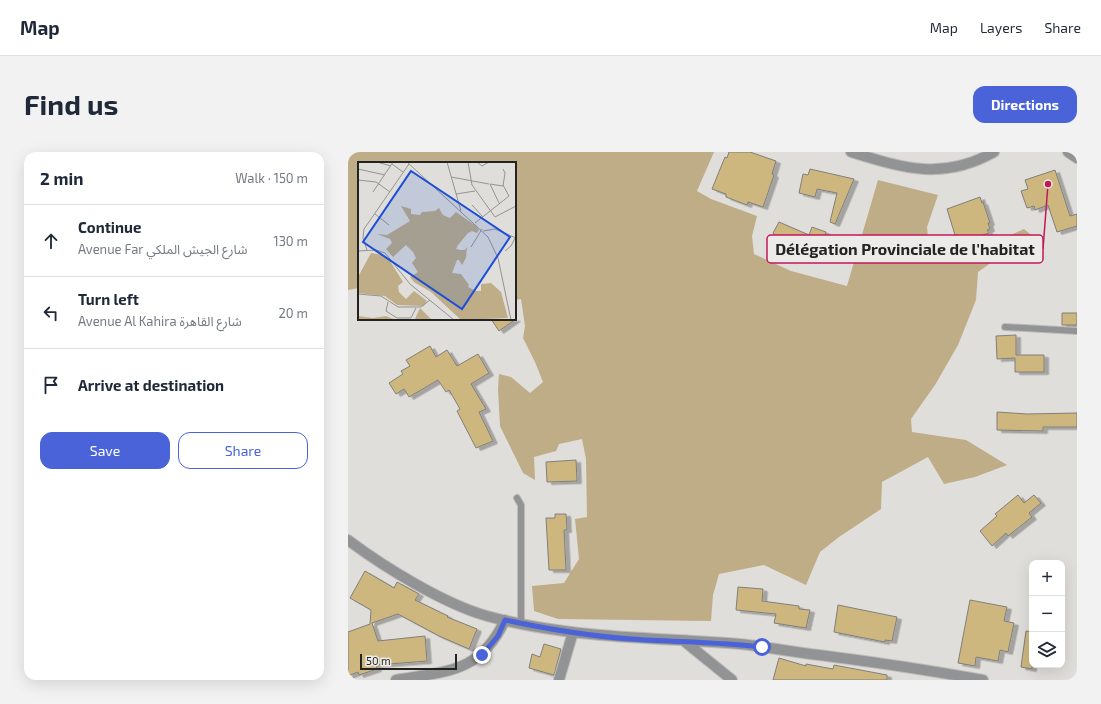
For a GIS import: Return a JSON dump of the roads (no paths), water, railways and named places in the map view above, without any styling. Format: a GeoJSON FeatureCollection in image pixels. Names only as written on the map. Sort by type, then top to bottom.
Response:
{"type":"FeatureCollection","features":[{"type":"Feature","properties":{"kind":"street"},"geometry":{"type":"LineString","coordinates":[[851,152],[892,165],[928,170],[962,166],[994,152]]}},
{"type":"Feature","properties":{"kind":"street"},"geometry":{"type":"LineString","coordinates":[[1068,152],[1077,158]]}},
{"type":"Feature","properties":{"kind":"street"},"geometry":{"type":"LineString","coordinates":[[348,540],[394,571],[424,588],[486,616],[521,624],[630,639],[718,642],[786,650],[886,663],[983,680]]}},
{"type":"Feature","properties":{"kind":"street"},"geometry":{"type":"LineString","coordinates":[[396,680],[440,672],[470,663],[482,655],[491,646],[505,620]]}},
{"type":"Feature","properties":{"kind":"street"},"geometry":{"type":"LineString","coordinates":[[559,680],[573,632]]}},
{"type":"Feature","properties":{"kind":"street"},"geometry":{"type":"LineString","coordinates":[[684,641],[732,680]]}},
{"type":"Feature","properties":{"kind":"lane"},"geometry":{"type":"LineString","coordinates":[[1005,327],[1077,331]]}},
{"type":"Feature","properties":{"kind":"lane"},"geometry":{"type":"LineString","coordinates":[[517,498],[521,505],[521,624]]}},
{"type":"Feature","properties":{"kind":"place","name":"Délégation Provinciale de l'habitat"},"geometry":{"type":"Point","coordinates":[1048,184]}}]}
